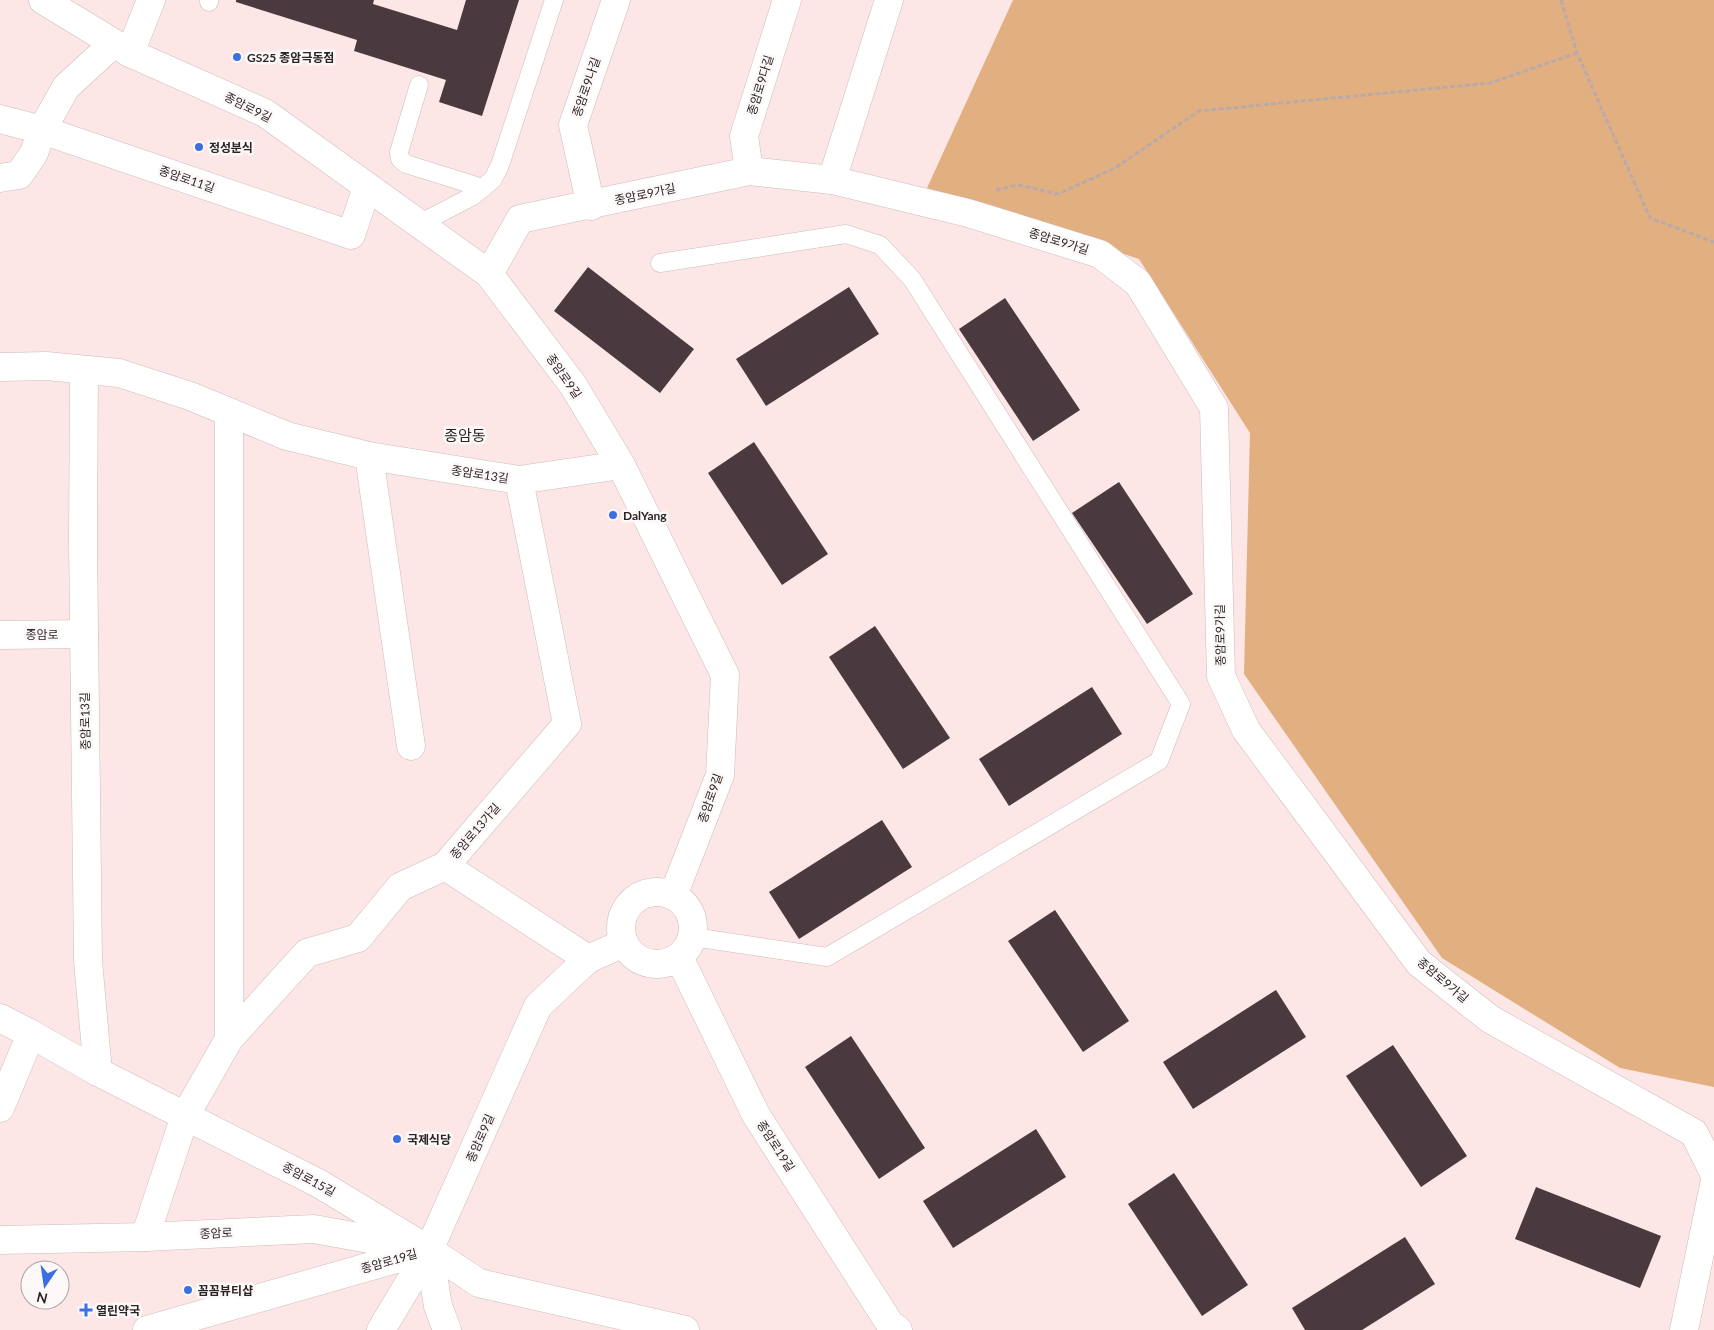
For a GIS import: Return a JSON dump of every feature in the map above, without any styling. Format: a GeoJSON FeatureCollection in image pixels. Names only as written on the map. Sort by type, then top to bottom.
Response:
{"type":"FeatureCollection","features":[{"type":"Feature","properties":{"kind":"street","name":"종암로9길"},"geometry":{"type":"LineString","coordinates":[[43,0],[121,48],[265,113],[488,274],[573,385],[621,466],[725,675],[720,775],[674,896]]}},
{"type":"Feature","properties":{"kind":"street"},"geometry":{"type":"LineString","coordinates":[[0,178],[19,175],[34,153],[42,130],[66,88],[121,48],[151,0]]}},
{"type":"Feature","properties":{"kind":"street","name":"종암로9나길"},"geometry":{"type":"LineString","coordinates":[[591,206],[573,125],[616,0]]}},
{"type":"Feature","properties":{"kind":"street","name":"종암로9다길"},"geometry":{"type":"LineString","coordinates":[[749,171],[744,136],[787,0]]}},
{"type":"Feature","properties":{"kind":"street"},"geometry":{"type":"LineString","coordinates":[[832,180],[888,0]]}},
{"type":"Feature","properties":{"kind":"street"},"geometry":{"type":"LineString","coordinates":[[0,119],[42,130]]}},
{"type":"Feature","properties":{"kind":"street","name":"종암로11길"},"geometry":{"type":"LineString","coordinates":[[42,130],[351,235],[367,187]]}},
{"type":"Feature","properties":{"kind":"street","name":"종암로9가길"},"geometry":{"type":"LineString","coordinates":[[488,274],[520,219],[591,206],[749,171],[832,180],[968,213],[1100,254],[1138,283],[1214,408],[1221,676],[1246,730],[1419,963],[1490,1019],[1694,1133],[1714,1173]]}},
{"type":"Feature","properties":{"kind":"street","name":"종암로13길"},"geometry":{"type":"LineString","coordinates":[[0,367],[46,366],[119,373],[190,396],[287,436],[369,456],[519,480],[621,466]]}},
{"type":"Feature","properties":{"kind":"street","name":"종암로13길"},"geometry":{"type":"LineString","coordinates":[[84,370],[84,634],[88,960],[98,1072]]}},
{"type":"Feature","properties":{"kind":"street"},"geometry":{"type":"LineString","coordinates":[[228,412],[229,1039]]}},
{"type":"Feature","properties":{"kind":"street"},"geometry":{"type":"LineString","coordinates":[[369,456],[411,746]]}},
{"type":"Feature","properties":{"kind":"street","name":"종암로13가길"},"geometry":{"type":"LineString","coordinates":[[185,1116],[229,1039],[306,953],[358,938],[400,887],[445,866],[567,724],[519,480]]}},
{"type":"Feature","properties":{"kind":"street","name":"종암로"},"geometry":{"type":"LineString","coordinates":[[0,635],[84,634]]}},
{"type":"Feature","properties":{"kind":"street"},"geometry":{"type":"LineString","coordinates":[[445,866],[588,959]]}},
{"type":"Feature","properties":{"kind":"street"},"geometry":{"type":"LineString","coordinates":[[662,892],[674,896],[690,912],[693,925],[686,947],[672,961],[659,964],[647,963],[636,957],[624,943],[621,931],[622,918],[628,907],[637,898],[648,893],[662,892]]}},
{"type":"Feature","properties":{"kind":"street","name":"종암로9길"},"geometry":{"type":"LineString","coordinates":[[380,1330],[429,1250],[538,1006],[588,959],[624,943]]}},
{"type":"Feature","properties":{"kind":"street","name":"종암로19길"},"geometry":{"type":"LineString","coordinates":[[686,947],[756,1115],[887,1328]]}},
{"type":"Feature","properties":{"kind":"street","name":"종암로15길"},"geometry":{"type":"LineString","coordinates":[[0,1018],[98,1072],[318,1182],[429,1250]]}},
{"type":"Feature","properties":{"kind":"street"},"geometry":{"type":"LineString","coordinates":[[0,1108],[31,1034]]}},
{"type":"Feature","properties":{"kind":"street"},"geometry":{"type":"LineString","coordinates":[[145,1237],[185,1116]]}},
{"type":"Feature","properties":{"kind":"street"},"geometry":{"type":"LineString","coordinates":[[1684,1330],[1714,1185]]}},
{"type":"Feature","properties":{"kind":"street","name":"종암로"},"geometry":{"type":"LineString","coordinates":[[0,1240],[145,1237],[314,1229],[429,1250]]}},
{"type":"Feature","properties":{"kind":"street"},"geometry":{"type":"LineString","coordinates":[[429,1250],[438,1306],[447,1330]]}},
{"type":"Feature","properties":{"kind":"street","name":"종암로19길"},"geometry":{"type":"LineString","coordinates":[[146,1330],[189,1324],[429,1250],[479,1282],[684,1330]]}},
{"type":"Feature","properties":{"kind":"lane"},"geometry":{"type":"LineString","coordinates":[[419,224],[471,197],[493,179],[500,165],[554,0]]}},
{"type":"Feature","properties":{"kind":"lane"},"geometry":{"type":"LineString","coordinates":[[419,85],[398,152],[400,159],[406,164],[484,188]]}},
{"type":"Feature","properties":{"kind":"lane"},"geometry":{"type":"LineString","coordinates":[[660,264],[846,234],[880,245],[912,279],[1181,704],[1158,761],[827,957],[686,947]]}},
{"type":"Feature","properties":{"kind":"path"},"geometry":{"type":"LineString","coordinates":[[1561,0],[1577,53],[1650,218],[1714,242]]}},
{"type":"Feature","properties":{"kind":"path"},"geometry":{"type":"LineString","coordinates":[[968,213],[978,194],[1018,185],[1058,194],[1115,168],[1199,111],[1490,83],[1577,53]]}},
{"type":"Feature","properties":{"kind":"shaded area"},"geometry":{"type":"Polygon","coordinates":[[[1013,0],[1714,0],[1714,1087],[1620,1068],[1442,958],[1244,674],[1250,433],[1139,259],[927,188],[1013,0]]]}},
{"type":"Feature","properties":{"kind":"building"},"geometry":{"type":"Polygon","coordinates":[[[236,0],[374,0],[373,4],[457,30],[466,0],[519,0],[482,116],[439,102],[446,80],[354,51],[357,40],[236,2],[236,0]]]}},
{"type":"Feature","properties":{"kind":"building"},"geometry":{"type":"Polygon","coordinates":[[[588,267],[694,349],[660,393],[554,311],[588,267]]]}},
{"type":"Feature","properties":{"kind":"building"},"geometry":{"type":"Polygon","coordinates":[[[849,287],[879,334],[766,406],[736,359],[849,287]]]}},
{"type":"Feature","properties":{"kind":"building"},"geometry":{"type":"Polygon","coordinates":[[[1005,298],[1080,410],[1033,441],[959,329],[1005,298]]]}},
{"type":"Feature","properties":{"kind":"building"},"geometry":{"type":"Polygon","coordinates":[[[754,442],[828,554],[782,585],[708,473],[754,442]]]}},
{"type":"Feature","properties":{"kind":"building"},"geometry":{"type":"Polygon","coordinates":[[[1119,482],[1193,594],[1147,624],[1072,513],[1119,482]]]}},
{"type":"Feature","properties":{"kind":"building"},"geometry":{"type":"Polygon","coordinates":[[[875,626],[950,738],[903,769],[829,657],[875,626]]]}},
{"type":"Feature","properties":{"kind":"building"},"geometry":{"type":"Polygon","coordinates":[[[1092,687],[1122,734],[1009,806],[979,759],[1092,687]]]}},
{"type":"Feature","properties":{"kind":"building"},"geometry":{"type":"Polygon","coordinates":[[[882,820],[912,867],[799,939],[769,892],[882,820]]]}},
{"type":"Feature","properties":{"kind":"building"},"geometry":{"type":"Polygon","coordinates":[[[1055,910],[1129,1021],[1083,1052],[1008,941],[1055,910]]]}},
{"type":"Feature","properties":{"kind":"building"},"geometry":{"type":"Polygon","coordinates":[[[1276,990],[1306,1037],[1193,1109],[1163,1062],[1276,990]]]}},
{"type":"Feature","properties":{"kind":"building"},"geometry":{"type":"Polygon","coordinates":[[[851,1036],[925,1148],[879,1179],[805,1067],[851,1036]]]}},
{"type":"Feature","properties":{"kind":"building"},"geometry":{"type":"Polygon","coordinates":[[[1393,1045],[1467,1156],[1421,1187],[1346,1076],[1393,1045]]]}},
{"type":"Feature","properties":{"kind":"building"},"geometry":{"type":"Polygon","coordinates":[[[1036,1129],[1066,1177],[953,1248],[923,1201],[1036,1129]]]}},
{"type":"Feature","properties":{"kind":"building"},"geometry":{"type":"Polygon","coordinates":[[[1174,1173],[1248,1285],[1202,1316],[1128,1204],[1174,1173]]]}},
{"type":"Feature","properties":{"kind":"building"},"geometry":{"type":"Polygon","coordinates":[[[1536,1187],[1661,1236],[1640,1288],[1515,1239],[1536,1187]]]}},
{"type":"Feature","properties":{"kind":"building"},"geometry":{"type":"Polygon","coordinates":[[[1405,1237],[1435,1284],[1362,1330],[1305,1330],[1292,1308],[1405,1237]]]}},
{"type":"Feature","properties":{"kind":"place","name":"GS25 종암극동점"},"geometry":{"type":"Point","coordinates":[237,57]}},
{"type":"Feature","properties":{"kind":"place","name":"정성분식"},"geometry":{"type":"Point","coordinates":[199,147]}},
{"type":"Feature","properties":{"kind":"place","name":"DalYang"},"geometry":{"type":"Point","coordinates":[613,515]}},
{"type":"Feature","properties":{"kind":"place","name":"국제식당"},"geometry":{"type":"Point","coordinates":[397,1139]}},
{"type":"Feature","properties":{"kind":"place","name":"꼼꼼뷰티샵"},"geometry":{"type":"Point","coordinates":[188,1290]}},
{"type":"Feature","properties":{"kind":"place","name":"열린약국"},"geometry":{"type":"Point","coordinates":[86,1310]}},
{"type":"Feature","properties":{"kind":"district","name":"종암동"},"geometry":{"type":"Point","coordinates":[465,435]}}]}
